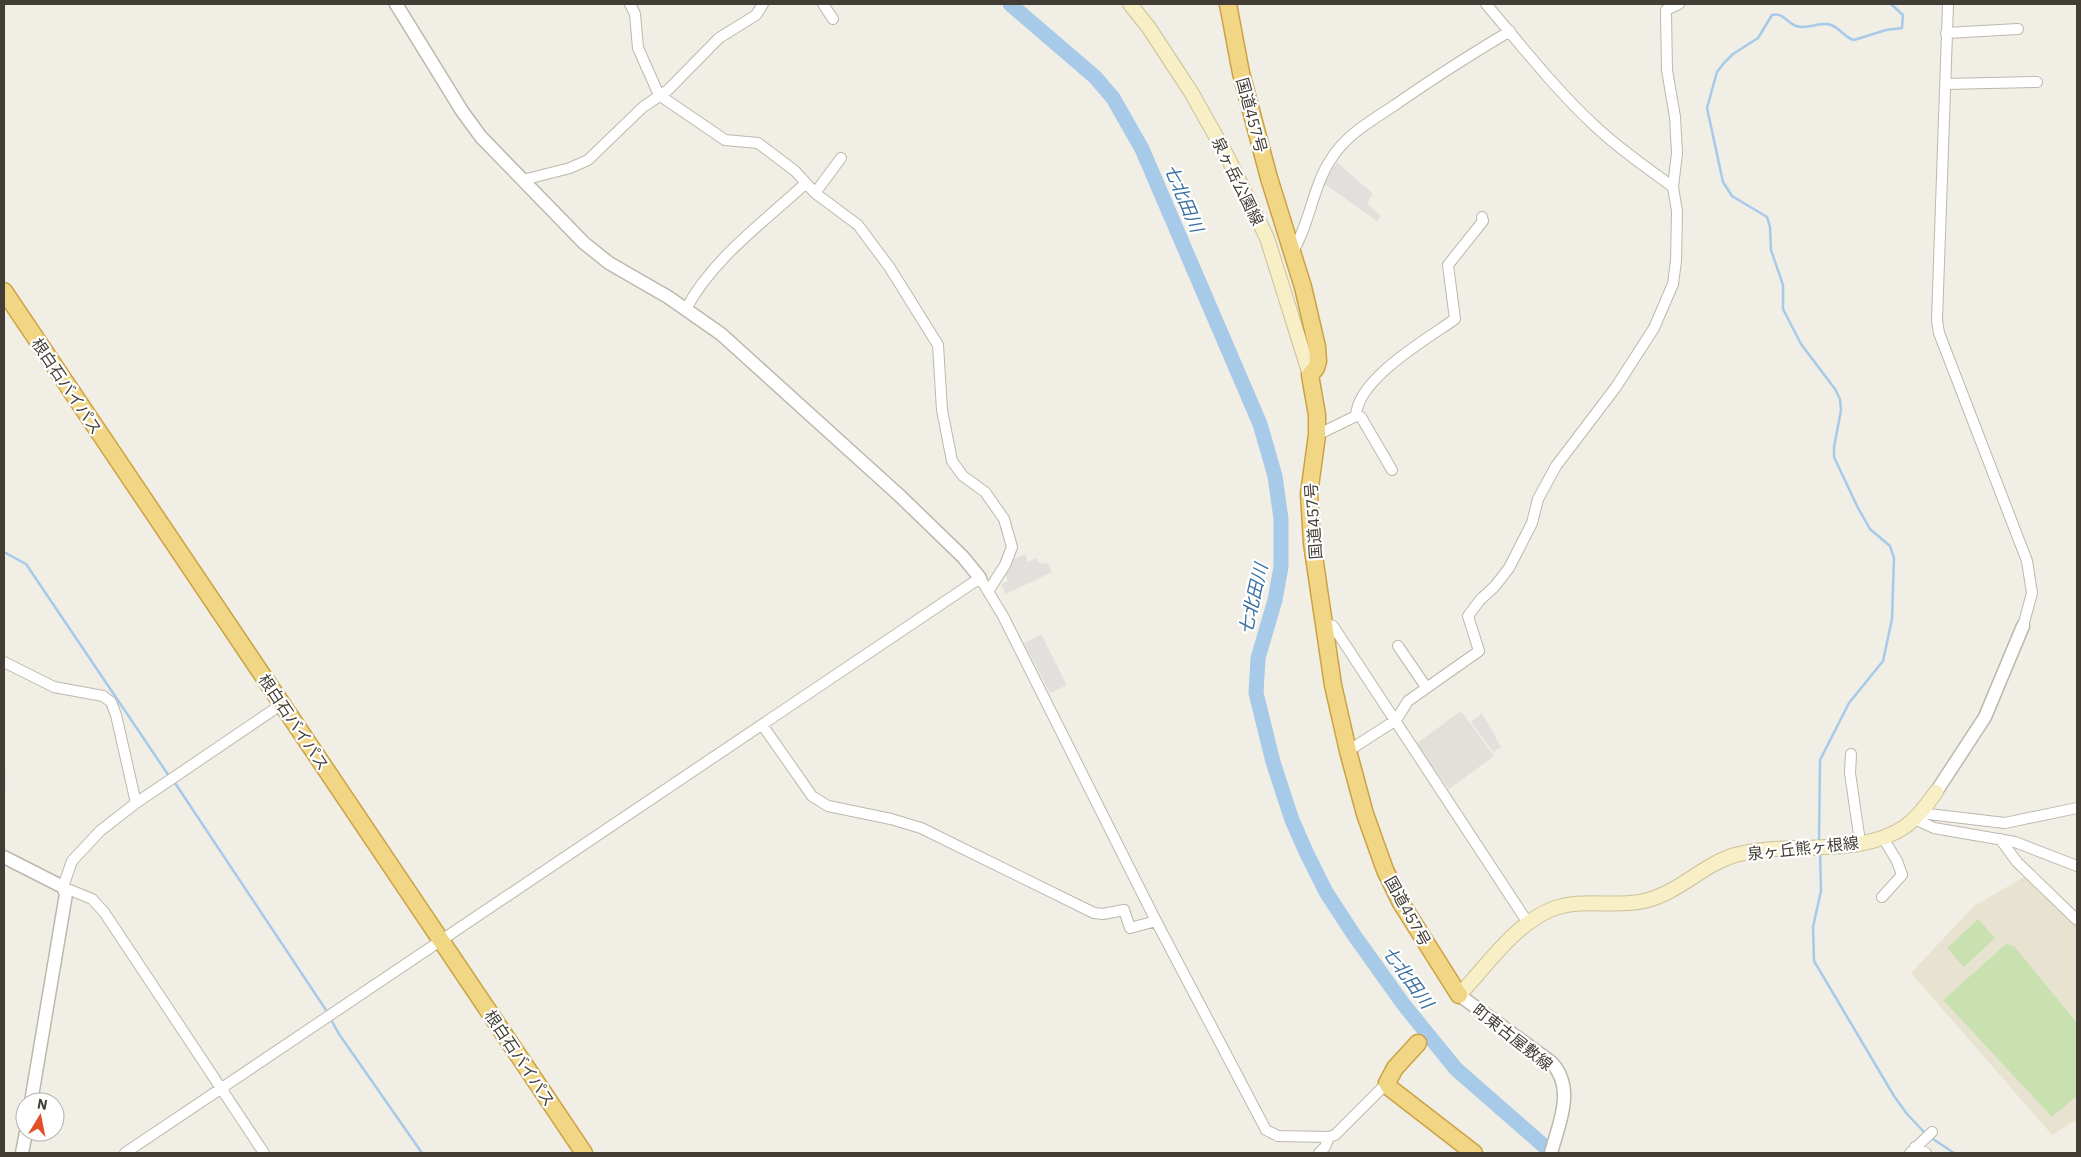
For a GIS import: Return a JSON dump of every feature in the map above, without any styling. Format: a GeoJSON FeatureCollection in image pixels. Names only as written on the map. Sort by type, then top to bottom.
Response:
{"type":"FeatureCollection","features":[{"type":"Feature","properties":{"kind":"highway","name":"国道457号"},"geometry":{"type":"LineString","coordinates":[[1228,4],[1241,73],[1269,178],[1303,287],[1317,347],[1318,361],[1316,368],[1310,375],[1317,415],[1317,435],[1309,494],[1312,544],[1333,685],[1348,751],[1365,814],[1385,870],[1400,903],[1459,995]]}},
{"type":"Feature","properties":{"kind":"highway","name":"根白石バイパス"},"geometry":{"type":"LineString","coordinates":[[4,291],[584,1153]]}},
{"type":"Feature","properties":{"kind":"highway"},"geometry":{"type":"LineString","coordinates":[[1418,1043],[1395,1068],[1387,1083],[1390,1088],[1474,1153]]}},
{"type":"Feature","properties":{"kind":"main road","name":"泉ヶ岳公園線"},"geometry":{"type":"LineString","coordinates":[[1130,4],[1149,28],[1191,92],[1227,156],[1267,238],[1310,375]]}},
{"type":"Feature","properties":{"kind":"main road","name":"泉ヶ丘熊ヶ根線"},"geometry":{"type":"LineString","coordinates":[[1459,995],[1528,923],[1544,913],[1561,906],[1630,903],[1658,897],[1673,891],[1711,866],[1736,855],[1828,846],[1882,838],[1894,833],[1918,816],[1936,792]]}},
{"type":"Feature","properties":{"kind":"street"},"geometry":{"type":"LineString","coordinates":[[396,4],[462,111],[481,137],[593,251],[628,275],[686,309],[744,354],[900,496],[963,557],[980,578],[989,590],[1090,786],[1156,921],[1266,1130],[1278,1136],[1329,1137],[1335,1135],[1387,1083]]}},
{"type":"Feature","properties":{"kind":"street"},"geometry":{"type":"LineString","coordinates":[[630,4],[635,14],[638,48],[659,95],[725,140],[758,143],[795,171],[815,193],[858,225],[890,268],[938,345],[942,410],[952,461],[963,476],[985,492],[1004,519],[1012,547],[989,590]]}},
{"type":"Feature","properties":{"kind":"street"},"geometry":{"type":"LineString","coordinates":[[523,180],[570,168],[588,160],[659,95],[668,90],[719,38],[756,15],[763,4]]}},
{"type":"Feature","properties":{"kind":"street"},"geometry":{"type":"LineString","coordinates":[[823,4],[833,19]]}},
{"type":"Feature","properties":{"kind":"street"},"geometry":{"type":"LineString","coordinates":[[1486,4],[1567,98],[1595,126],[1621,149],[1673,187]]}},
{"type":"Feature","properties":{"kind":"street"},"geometry":{"type":"LineString","coordinates":[[1348,751],[1396,720],[1408,701],[1479,651],[1468,616],[1509,568],[1532,523],[1538,499],[1556,466],[1616,387],[1654,328],[1673,284],[1676,268],[1677,211],[1673,187],[1677,153],[1675,117],[1666,70],[1666,10],[1680,4]]}},
{"type":"Feature","properties":{"kind":"street"},"geometry":{"type":"LineString","coordinates":[[1936,792],[1985,717],[2023,626],[2032,593],[2027,561],[1939,333],[1937,320],[1948,4]]}},
{"type":"Feature","properties":{"kind":"street"},"geometry":{"type":"LineString","coordinates":[[1946,33],[2018,29]]}},
{"type":"Feature","properties":{"kind":"street"},"geometry":{"type":"LineString","coordinates":[[1292,253],[1302,237],[1320,179],[1331,159],[1349,138],[1436,76],[1510,31]]}},
{"type":"Feature","properties":{"kind":"street"},"geometry":{"type":"LineString","coordinates":[[1945,84],[2037,82]]}},
{"type":"Feature","properties":{"kind":"street"},"geometry":{"type":"LineString","coordinates":[[815,193],[841,158]]}},
{"type":"Feature","properties":{"kind":"street"},"geometry":{"type":"LineString","coordinates":[[686,309],[696,290],[712,269],[806,183]]}},
{"type":"Feature","properties":{"kind":"street"},"geometry":{"type":"LineString","coordinates":[[1356,416],[1358,402],[1381,374],[1415,345],[1455,319],[1448,265],[1483,221],[1482,217]]}},
{"type":"Feature","properties":{"kind":"street"},"geometry":{"type":"LineString","coordinates":[[1317,435],[1356,416],[1361,417],[1392,470]]}},
{"type":"Feature","properties":{"kind":"street"},"geometry":{"type":"LineString","coordinates":[[126,1153],[325,1021],[980,578]]}},
{"type":"Feature","properties":{"kind":"street"},"geometry":{"type":"LineString","coordinates":[[1325,623],[1333,626],[1528,923]]}},
{"type":"Feature","properties":{"kind":"street"},"geometry":{"type":"LineString","coordinates":[[1398,646],[1426,687]]}},
{"type":"Feature","properties":{"kind":"street"},"geometry":{"type":"LineString","coordinates":[[4,662],[54,687],[103,696],[111,702],[116,715],[136,803]]}},
{"type":"Feature","properties":{"kind":"street"},"geometry":{"type":"LineString","coordinates":[[33,1092],[66,903],[66,894],[63,887],[72,861],[100,830],[136,803],[282,704]]}},
{"type":"Feature","properties":{"kind":"street"},"geometry":{"type":"LineString","coordinates":[[763,726],[812,796],[820,803],[898,820],[921,828],[970,851],[1004,871],[1030,880],[1094,913],[1103,914],[1124,910],[1130,928],[1156,921]]}},
{"type":"Feature","properties":{"kind":"street"},"geometry":{"type":"LineString","coordinates":[[1851,754],[1850,773],[1860,842]]}},
{"type":"Feature","properties":{"kind":"street"},"geometry":{"type":"LineString","coordinates":[[1918,816],[2005,823],[2077,808]]}},
{"type":"Feature","properties":{"kind":"street"},"geometry":{"type":"LineString","coordinates":[[1918,816],[1934,828],[2015,842],[2077,866]]}},
{"type":"Feature","properties":{"kind":"street"},"geometry":{"type":"LineString","coordinates":[[1882,838],[1897,861],[1902,874],[1882,897]]}},
{"type":"Feature","properties":{"kind":"street"},"geometry":{"type":"LineString","coordinates":[[2000,840],[2017,862],[2077,920]]}},
{"type":"Feature","properties":{"kind":"street"},"geometry":{"type":"LineString","coordinates":[[4,857],[63,887],[92,899],[104,912],[264,1153]]}},
{"type":"Feature","properties":{"kind":"street","name":"町東古屋敷線"},"geometry":{"type":"LineString","coordinates":[[1459,995],[1556,1068],[1565,1090],[1552,1153]]}},
{"type":"Feature","properties":{"kind":"street"},"geometry":{"type":"LineString","coordinates":[[1926,1153],[1915,1148],[1931,1133]]}},
{"type":"Feature","properties":{"kind":"street"},"geometry":{"type":"LineString","coordinates":[[1319,1153],[1325,1147],[1329,1137]]}},
{"type":"Feature","properties":{"kind":"shaded area"},"geometry":{"type":"Polygon","coordinates":[[[1337,162],[1373,194],[1367,203],[1381,216],[1377,221],[1323,183],[1337,162]]]}},
{"type":"Feature","properties":{"kind":"shaded area"},"geometry":{"type":"Polygon","coordinates":[[[1025,554],[1028,562],[1036,558],[1039,563],[1048,564],[1052,572],[1006,594],[1001,584],[1008,581],[1005,574],[1012,560],[1025,554]]]}},
{"type":"Feature","properties":{"kind":"shaded area"},"geometry":{"type":"Polygon","coordinates":[[[1041,634],[1067,685],[1050,693],[1024,643],[1041,634]]]}},
{"type":"Feature","properties":{"kind":"shaded area"},"geometry":{"type":"Polygon","coordinates":[[[1461,711],[1494,756],[1449,789],[1416,744],[1461,711]]]}},
{"type":"Feature","properties":{"kind":"shaded area"},"geometry":{"type":"Polygon","coordinates":[[[1482,713],[1501,747],[1493,752],[1471,722],[1482,713]]]}},
{"type":"Feature","properties":{"kind":"shaded area"},"geometry":{"type":"Polygon","coordinates":[[[2026,876],[2077,926],[2077,1119],[2052,1135],[1911,973],[1974,906],[2026,876]]]}},
{"type":"Feature","properties":{"kind":"green space"},"geometry":{"type":"Polygon","coordinates":[[[1978,919],[1995,938],[1964,967],[1947,948],[1978,919]]]}},
{"type":"Feature","properties":{"kind":"green space"},"geometry":{"type":"Polygon","coordinates":[[[2006,944],[2014,946],[2077,1023],[2077,1096],[2052,1117],[1943,1000],[2006,944]]]}},
{"type":"Feature","properties":{"kind":"waterway","name":"七北田川"},"geometry":{"type":"LineString","coordinates":[[1010,4],[1095,77],[1113,98],[1142,149],[1260,424],[1275,476],[1281,519],[1281,567],[1275,600],[1258,658],[1256,693],[1273,762],[1292,820],[1307,854],[1326,892],[1354,935],[1404,1005],[1456,1069],[1552,1153]]}},
{"type":"Feature","properties":{"kind":"waterway"},"geometry":{"type":"LineString","coordinates":[[1819,843],[1820,760],[1849,703],[1883,661],[1892,619],[1894,558],[1890,546],[1870,529],[1834,457],[1841,410],[1840,399],[1835,389],[1801,344],[1783,309],[1783,285],[1771,250],[1770,227],[1767,217],[1732,196],[1723,182],[1707,108],[1717,72],[1733,54],[1758,38],[1772,15],[1782,16],[1793,25],[1800,27],[1823,24],[1831,25],[1854,40],[1886,30],[1902,28],[1903,15],[1891,4]]}},
{"type":"Feature","properties":{"kind":"waterway"},"geometry":{"type":"LineString","coordinates":[[4,552],[26,564],[169,776]]}},
{"type":"Feature","properties":{"kind":"waterway"},"geometry":{"type":"LineString","coordinates":[[4,771],[4,791]]}},
{"type":"Feature","properties":{"kind":"waterway"},"geometry":{"type":"LineString","coordinates":[[173,780],[328,1013]]}},
{"type":"Feature","properties":{"kind":"waterway"},"geometry":{"type":"LineString","coordinates":[[1820,851],[1821,891],[1813,927],[1814,961],[1894,1096],[1907,1114],[1925,1133]]}},
{"type":"Feature","properties":{"kind":"waterway"},"geometry":{"type":"LineString","coordinates":[[330,1018],[339,1034],[422,1153]]}},
{"type":"Feature","properties":{"kind":"waterway"},"geometry":{"type":"LineString","coordinates":[[1930,1137],[1954,1153]]}}]}
